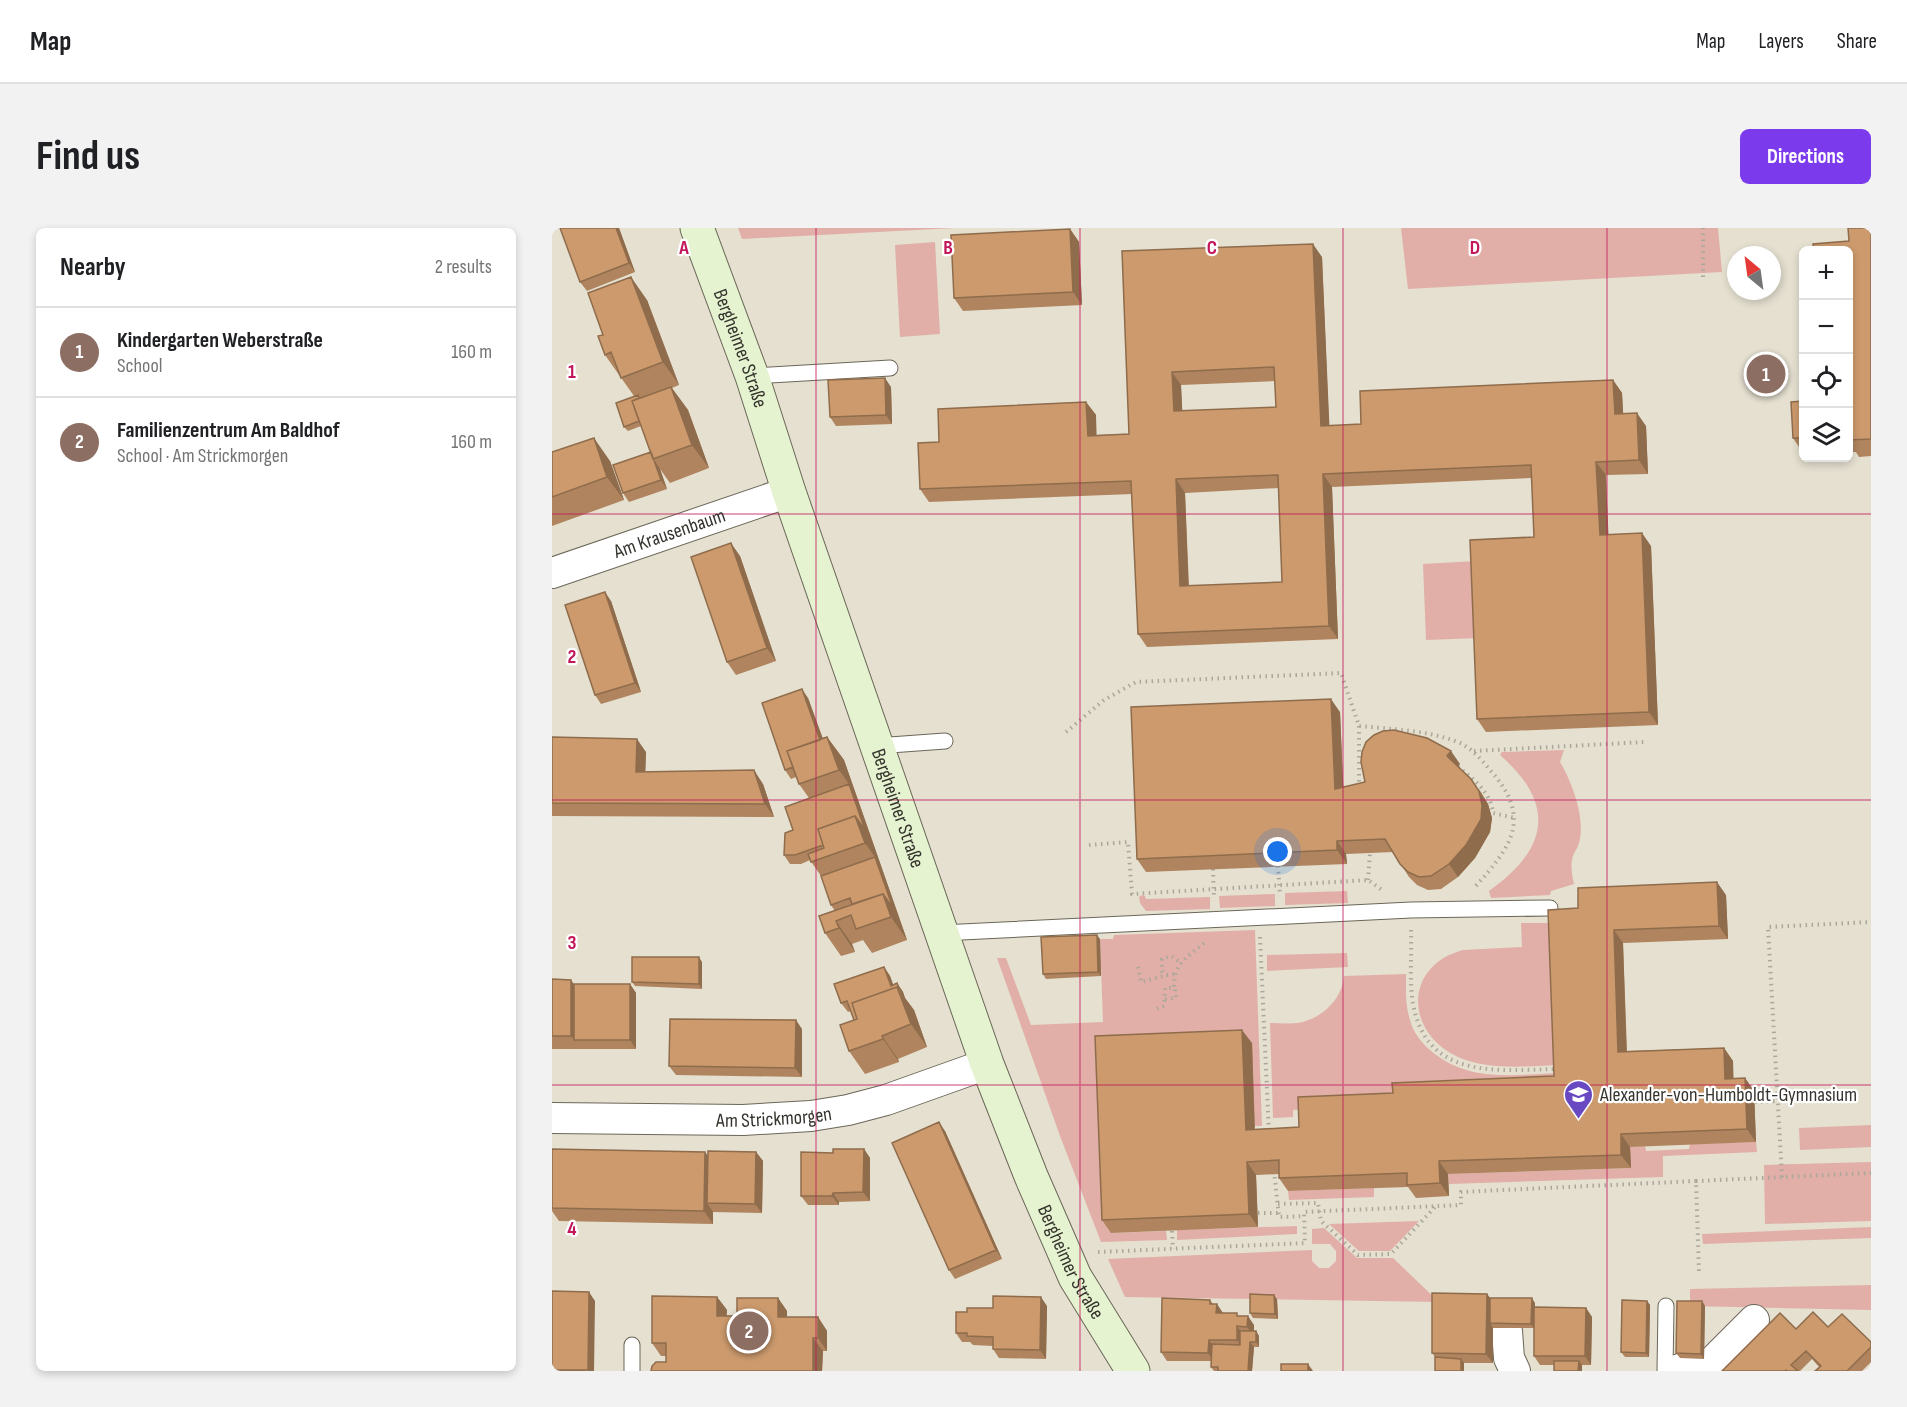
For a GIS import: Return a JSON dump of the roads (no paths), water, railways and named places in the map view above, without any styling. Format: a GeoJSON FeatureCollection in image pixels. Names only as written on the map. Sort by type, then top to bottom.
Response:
{"type":"FeatureCollection","features":[{"type":"Feature","properties":{"kind":"main road","name":"Bergheimer Straße"},"geometry":{"type":"LineString","coordinates":[[697,228],[752,376],[789,492],[987,1065],[1065,1254],[1087,1298],[1133,1371]]}},
{"type":"Feature","properties":{"kind":"street","name":"Am Krausenbaum"},"geometry":{"type":"LineString","coordinates":[[552,573],[789,492]]}},
{"type":"Feature","properties":{"kind":"street","name":"Am Strickmorgen"},"geometry":{"type":"LineString","coordinates":[[552,1118],[743,1120],[811,1116],[848,1110],[886,1100],[987,1065]]}},
{"type":"Feature","properties":{"kind":"street"},"geometry":{"type":"LineString","coordinates":[[1674,1371],[1683,1368],[1706,1370],[1754,1320]]}},
{"type":"Feature","properties":{"kind":"street"},"geometry":{"type":"LineString","coordinates":[[1507,1331],[1509,1358],[1515,1371]]}},
{"type":"Feature","properties":{"kind":"lane"},"geometry":{"type":"LineString","coordinates":[[752,376],[890,368]]}},
{"type":"Feature","properties":{"kind":"lane"},"geometry":{"type":"LineString","coordinates":[[876,746],[945,741]]}},
{"type":"Feature","properties":{"kind":"lane"},"geometry":{"type":"LineString","coordinates":[[941,933],[1411,910],[1550,908]]}},
{"type":"Feature","properties":{"kind":"lane"},"geometry":{"type":"LineString","coordinates":[[1665,1371],[1666,1306]]}},
{"type":"Feature","properties":{"kind":"lane"},"geometry":{"type":"LineString","coordinates":[[632,1345],[632,1371]]}},
{"type":"Feature","properties":{"kind":"place","name":"Kindergarten Weberstraße"},"geometry":{"type":"Point","coordinates":[1766,374]}},
{"type":"Feature","properties":{"kind":"place","name":"Alexander-von-Humboldt-Gymnasium"},"geometry":{"type":"Point","coordinates":[1579,1120]}},
{"type":"Feature","properties":{"kind":"place","name":"Familienzentrum Am Baldhof"},"geometry":{"type":"Point","coordinates":[749,1331]}}]}
